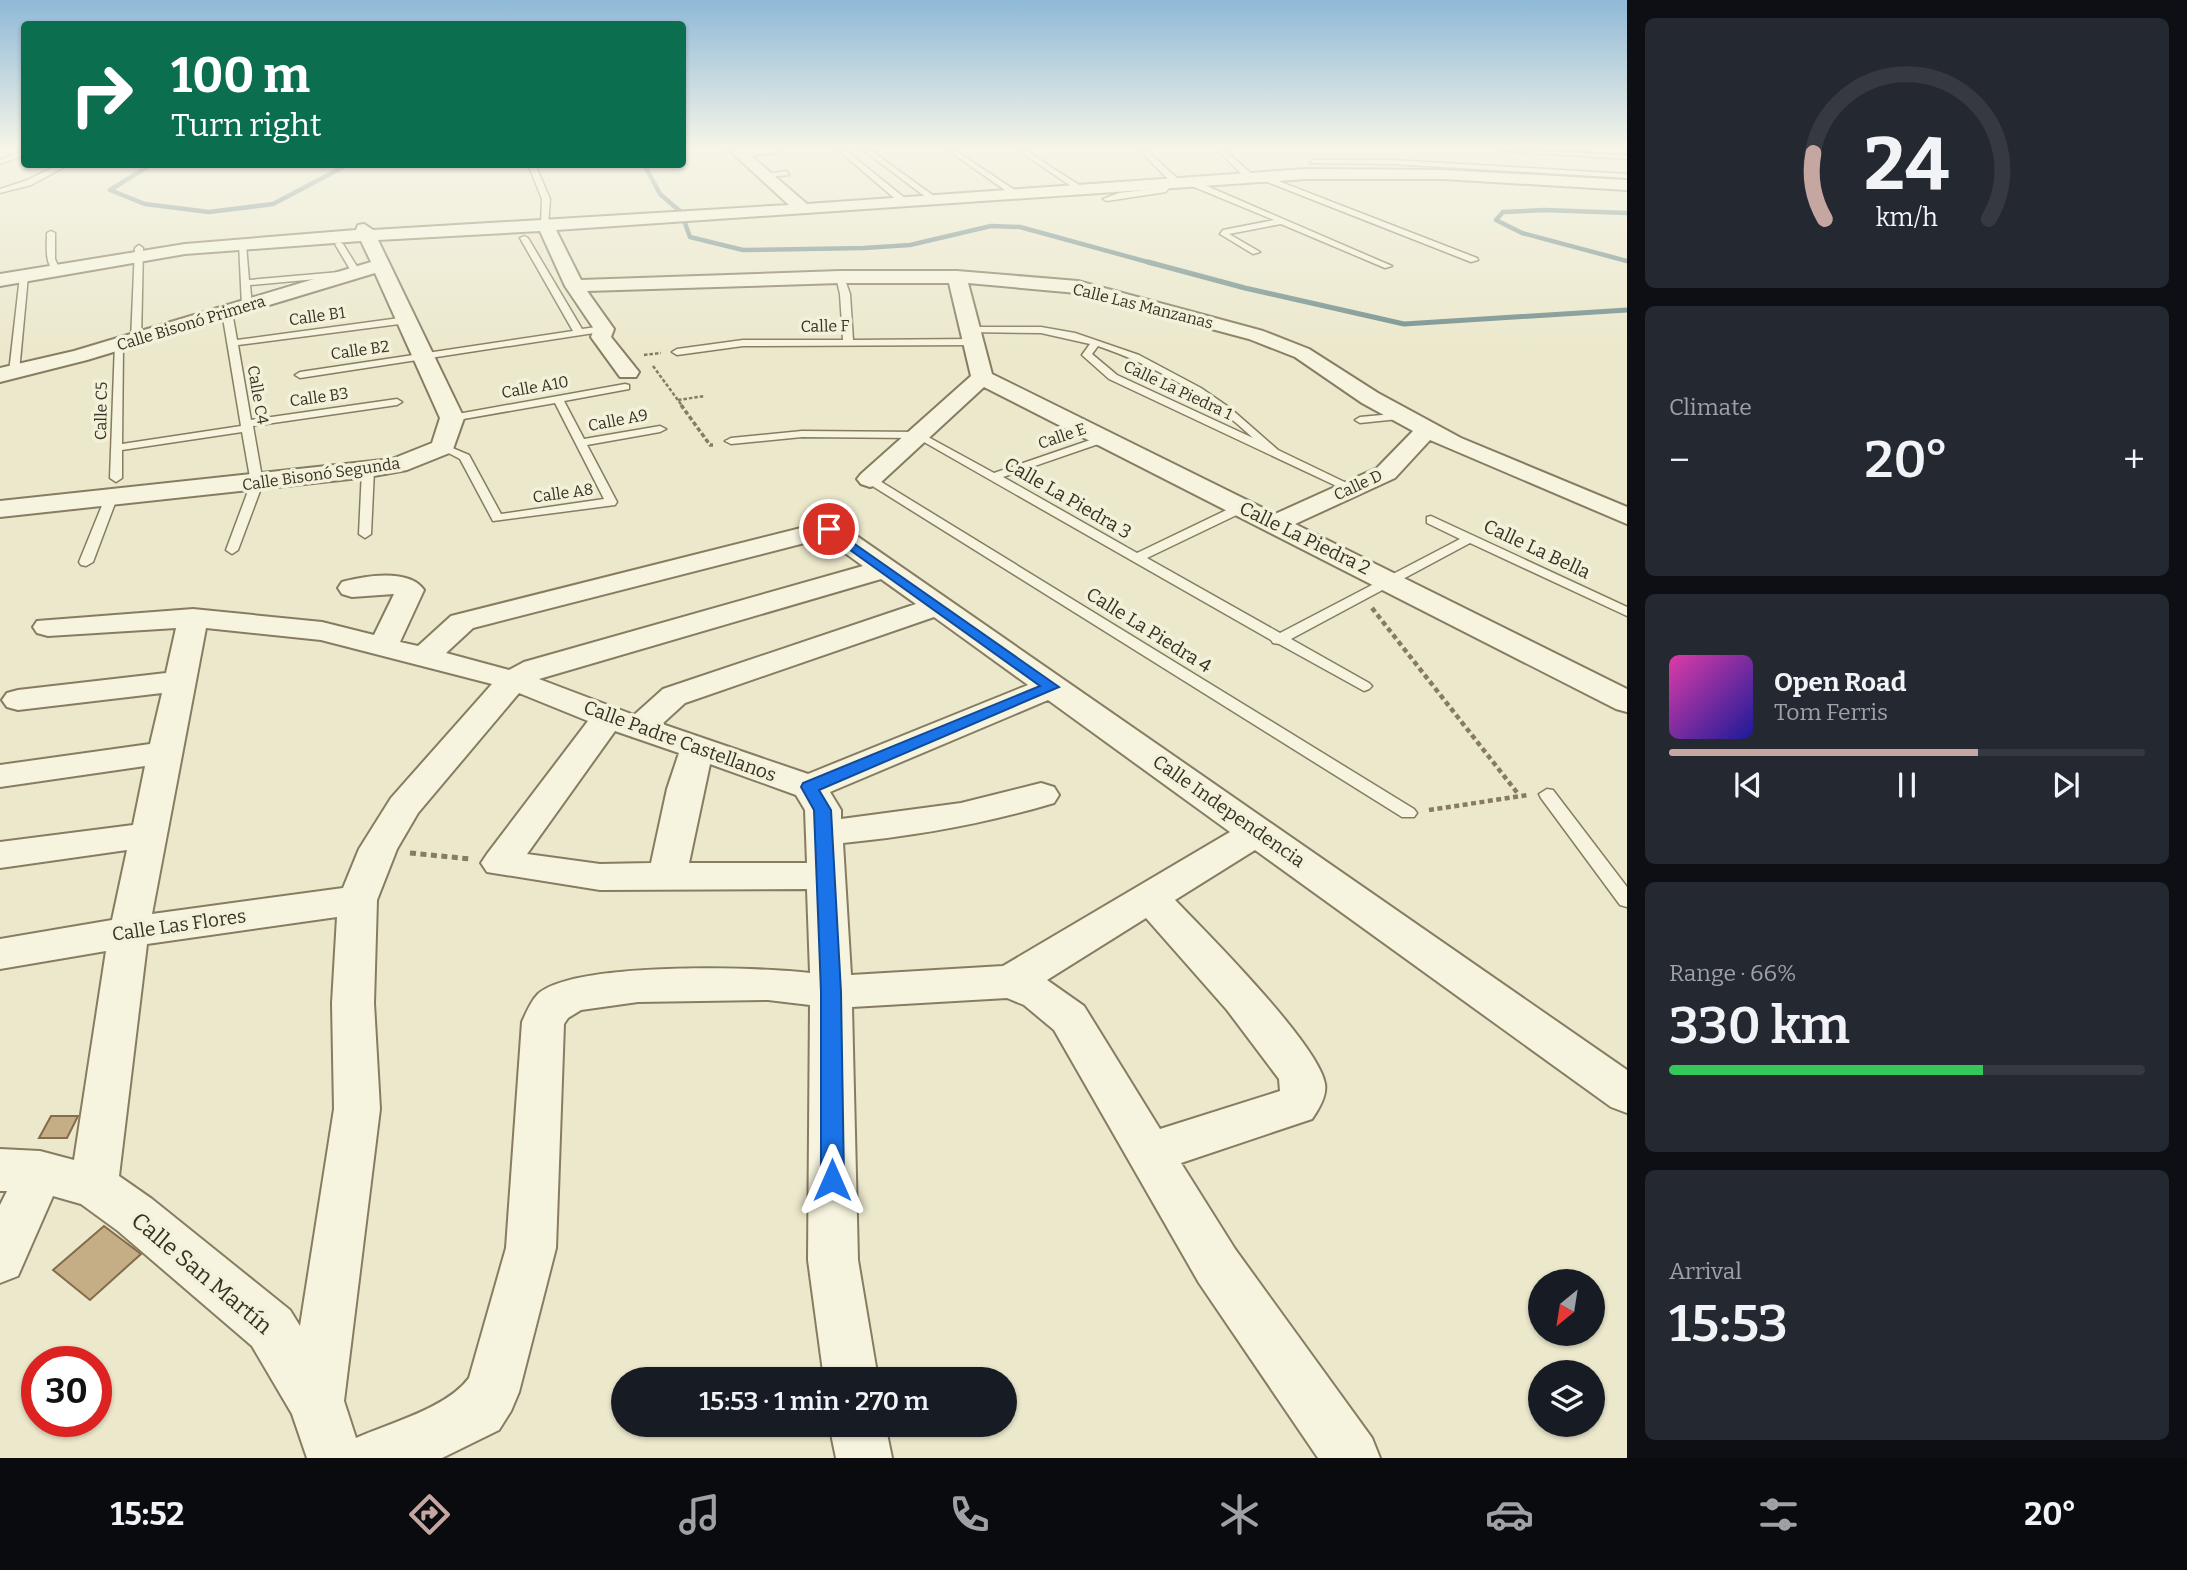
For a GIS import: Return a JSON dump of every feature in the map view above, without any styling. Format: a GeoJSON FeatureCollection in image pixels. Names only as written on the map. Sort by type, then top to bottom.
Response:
{"type":"FeatureCollection","features":[{"type":"Feature","properties":{"kind":"street"},"geometry":{"type":"LineString","coordinates":[[0,266],[54,264],[139,252],[366,232],[518,228],[673,217]]}},
{"type":"Feature","properties":{"kind":"street"},"geometry":{"type":"LineString","coordinates":[[545,224],[574,286],[604,329],[601,337],[626,379]]}},
{"type":"Feature","properties":{"kind":"street"},"geometry":{"type":"LineString","coordinates":[[139,252],[366,232]]}},
{"type":"Feature","properties":{"kind":"street"},"geometry":{"type":"LineString","coordinates":[[366,232],[452,418],[443,447]]}},
{"type":"Feature","properties":{"kind":"street"},"geometry":{"type":"LineString","coordinates":[[0,280],[24,276],[54,264]]}},
{"type":"Feature","properties":{"kind":"street","name":"Calle Bisonó Primera"},"geometry":{"type":"LineString","coordinates":[[7,374],[127,342],[382,265]]}},
{"type":"Feature","properties":{"kind":"street","name":"Calle Las Manzanas"},"geometry":{"type":"LineString","coordinates":[[574,286],[840,277],[957,277],[1078,287],[1256,335],[1302,353],[1453,443],[1627,516]]}},
{"type":"Feature","properties":{"kind":"street"},"geometry":{"type":"LineString","coordinates":[[870,479],[982,377],[957,277]]}},
{"type":"Feature","properties":{"kind":"street","name":"Calle La Piedra 2"},"geometry":{"type":"LineString","coordinates":[[982,377],[1627,702]]}},
{"type":"Feature","properties":{"kind":"street","name":"Calle D"},"geometry":{"type":"LineString","coordinates":[[1275,524],[1386,473],[1428,429]]}},
{"type":"Feature","properties":{"kind":"street","name":"Calle Bisonó Segunda"},"geometry":{"type":"LineString","coordinates":[[0,509],[113,488],[257,483],[368,471],[398,465],[443,447]]}},
{"type":"Feature","properties":{"kind":"street","name":"Calle Independencia"},"geometry":{"type":"LineString","coordinates":[[424,657],[461,622],[829,529],[1627,1094]]}},
{"type":"Feature","properties":{"kind":"street"},"geometry":{"type":"LineString","coordinates":[[316,1401],[357,1109],[353,1003],[358,900],[378,849],[404,806],[513,680],[535,669],[885,569]]}},
{"type":"Feature","properties":{"kind":"street"},"geometry":{"type":"LineString","coordinates":[[352,587],[400,585],[410,590],[391,633],[381,646]]}},
{"type":"Feature","properties":{"kind":"street"},"geometry":{"type":"LineString","coordinates":[[500,863],[624,722],[674,696],[939,606]]}},
{"type":"Feature","properties":{"kind":"street"},"geometry":{"type":"LineString","coordinates":[[94,1186],[129,932],[193,618]]}},
{"type":"Feature","properties":{"kind":"street","name":"Calle Padre Castellanos"},"geometry":{"type":"LineString","coordinates":[[48,627],[193,618],[322,631],[513,680],[809,787]]}},
{"type":"Feature","properties":{"kind":"street"},"geometry":{"type":"LineString","coordinates":[[18,700],[180,681]]}},
{"type":"Feature","properties":{"kind":"street"},"geometry":{"type":"LineString","coordinates":[[848,1367],[832,1260],[831,992],[823,810],[809,787],[1051,687]]}},
{"type":"Feature","properties":{"kind":"street"},"geometry":{"type":"LineString","coordinates":[[667,877],[685,789],[698,748]]}},
{"type":"Feature","properties":{"kind":"street"},"geometry":{"type":"LineString","coordinates":[[0,776],[166,753]]}},
{"type":"Feature","properties":{"kind":"street"},"geometry":{"type":"LineString","coordinates":[[823,833],[928,822],[996,809],[1041,795]]}},
{"type":"Feature","properties":{"kind":"street"},"geometry":{"type":"LineString","coordinates":[[1010,982],[1259,831]]}},
{"type":"Feature","properties":{"kind":"street"},"geometry":{"type":"LineString","coordinates":[[0,855],[149,835]]}},
{"type":"Feature","properties":{"kind":"street"},"geometry":{"type":"LineString","coordinates":[[500,863],[600,877],[824,876]]}},
{"type":"Feature","properties":{"kind":"street"},"geometry":{"type":"LineString","coordinates":[[1149,1153],[1296,1105],[1303,1097],[1304,1086],[1300,1073],[1242,998],[1150,897]]}},
{"type":"Feature","properties":{"kind":"street","name":"Calle Las Flores"},"geometry":{"type":"LineString","coordinates":[[0,954],[129,932],[358,900]]}},
{"type":"Feature","properties":{"kind":"street"},"geometry":{"type":"LineString","coordinates":[[376,1458],[471,1415],[479,1410],[492,1392],[531,1248],[543,1022],[554,1006],[572,995],[638,986],[768,984],[831,992],[1010,982],[1039,994],[1069,1018],[1217,1266],[1352,1458]]}},
{"type":"Feature","properties":{"kind":"street"},"geometry":{"type":"LineString","coordinates":[[0,1259],[20,1171]]}},
{"type":"Feature","properties":{"kind":"street","name":"Calle San Martín"},"geometry":{"type":"LineString","coordinates":[[20,1171],[94,1186],[135,1215],[271,1328],[316,1401],[335,1458]]}},
{"type":"Feature","properties":{"kind":"street"},"geometry":{"type":"LineString","coordinates":[[860,1437],[863,1458]]}},
{"type":"Feature","properties":{"kind":"lane"},"geometry":{"type":"LineString","coordinates":[[545,217],[545,224]]}},
{"type":"Feature","properties":{"kind":"lane"},"geometry":{"type":"LineString","coordinates":[[1271,217],[1388,266]]}},
{"type":"Feature","properties":{"kind":"lane"},"geometry":{"type":"LineString","coordinates":[[1362,217],[1474,260]]}},
{"type":"Feature","properties":{"kind":"lane"},"geometry":{"type":"LineString","coordinates":[[1256,252],[1224,234],[1282,221]]}},
{"type":"Feature","properties":{"kind":"lane"},"geometry":{"type":"LineString","coordinates":[[51,233],[54,264]]}},
{"type":"Feature","properties":{"kind":"lane"},"geometry":{"type":"LineString","coordinates":[[524,238],[579,332]]}},
{"type":"Feature","properties":{"kind":"lane"},"geometry":{"type":"LineString","coordinates":[[246,283],[357,273],[339,244]]}},
{"type":"Feature","properties":{"kind":"lane"},"geometry":{"type":"LineString","coordinates":[[242,245],[247,306]]}},
{"type":"Feature","properties":{"kind":"lane","name":"Calle C5"},"geometry":{"type":"LineString","coordinates":[[113,488],[139,252]]}},
{"type":"Feature","properties":{"kind":"lane"},"geometry":{"type":"LineString","coordinates":[[7,374],[24,276]]}},
{"type":"Feature","properties":{"kind":"lane"},"geometry":{"type":"LineString","coordinates":[[840,277],[845,294],[848,341]]}},
{"type":"Feature","properties":{"kind":"lane","name":"Calle C4"},"geometry":{"type":"LineString","coordinates":[[227,312],[257,483]]}},
{"type":"Feature","properties":{"kind":"lane","name":"Calle B1"},"geometry":{"type":"LineString","coordinates":[[233,343],[407,320]]}},
{"type":"Feature","properties":{"kind":"lane","name":"Calle B2"},"geometry":{"type":"LineString","coordinates":[[300,375],[604,329]]}},
{"type":"Feature","properties":{"kind":"lane","name":"Calle La Piedra 1"},"geometry":{"type":"LineString","coordinates":[[973,336],[1039,330],[1118,351],[1198,391],[1250,427],[1275,453]]}},
{"type":"Feature","properties":{"kind":"lane","name":"Calle F"},"geometry":{"type":"LineString","coordinates":[[677,352],[743,343],[973,336]]}},
{"type":"Feature","properties":{"kind":"lane","name":"Calle La Piedra 1"},"geometry":{"type":"LineString","coordinates":[[1095,343],[1087,355],[1113,377],[1351,488]]}},
{"type":"Feature","properties":{"kind":"lane","name":"Calle A10"},"geometry":{"type":"LineString","coordinates":[[452,418],[558,399],[626,379]]}},
{"type":"Feature","properties":{"kind":"lane","name":"Calle A8"},"geometry":{"type":"LineString","coordinates":[[443,447],[466,457],[497,518],[611,502],[558,399]]}},
{"type":"Feature","properties":{"kind":"lane","name":"Calle B3"},"geometry":{"type":"LineString","coordinates":[[116,448],[397,401]]}},
{"type":"Feature","properties":{"kind":"lane"},"geometry":{"type":"LineString","coordinates":[[1360,420],[1404,416]]}},
{"type":"Feature","properties":{"kind":"lane","name":"Calle A9"},"geometry":{"type":"LineString","coordinates":[[581,443],[660,429]]}},
{"type":"Feature","properties":{"kind":"lane","name":"Calle La Piedra 3"},"geometry":{"type":"LineString","coordinates":[[731,441],[802,434],[919,435],[1278,640],[1364,685]]}},
{"type":"Feature","properties":{"kind":"lane","name":"Calle E"},"geometry":{"type":"LineString","coordinates":[[993,477],[1103,439]]}},
{"type":"Feature","properties":{"kind":"lane"},"geometry":{"type":"LineString","coordinates":[[365,534],[368,471]]}},
{"type":"Feature","properties":{"kind":"lane","name":"Calle La Piedra 4"},"geometry":{"type":"LineString","coordinates":[[870,479],[1408,813]]}},
{"type":"Feature","properties":{"kind":"lane"},"geometry":{"type":"LineString","coordinates":[[232,550],[257,483]]}},
{"type":"Feature","properties":{"kind":"lane"},"geometry":{"type":"LineString","coordinates":[[86,562],[113,488]]}},
{"type":"Feature","properties":{"kind":"lane"},"geometry":{"type":"LineString","coordinates":[[1136,558],[1243,507]]}},
{"type":"Feature","properties":{"kind":"lane","name":"Calle La Bella"},"geometry":{"type":"LineString","coordinates":[[1431,520],[1627,612]]}},
{"type":"Feature","properties":{"kind":"lane"},"geometry":{"type":"LineString","coordinates":[[1278,640],[1469,539]]}},
{"type":"Feature","properties":{"kind":"lane"},"geometry":{"type":"LineString","coordinates":[[1547,794],[1627,900]]}},
{"type":"Feature","properties":{"kind":"path"},"geometry":{"type":"LineString","coordinates":[[645,355],[710,445],[731,441]]}},
{"type":"Feature","properties":{"kind":"path"},"geometry":{"type":"LineString","coordinates":[[678,401],[705,396]]}},
{"type":"Feature","properties":{"kind":"path"},"geometry":{"type":"LineString","coordinates":[[1363,596],[1519,795]]}},
{"type":"Feature","properties":{"kind":"path"},"geometry":{"type":"LineString","coordinates":[[1408,813],[1519,795],[1547,794]]}},
{"type":"Feature","properties":{"kind":"path"},"geometry":{"type":"LineString","coordinates":[[378,849],[500,863]]}},
{"type":"Feature","properties":{"kind":"building"},"geometry":{"type":"Polygon","coordinates":[[[51,1116],[78,1116],[67,1138],[39,1138],[51,1116]]]}},
{"type":"Feature","properties":{"kind":"building"},"geometry":{"type":"Polygon","coordinates":[[[104,1226],[141,1254],[90,1300],[53,1270],[104,1226]]]}},
{"type":"Feature","properties":{"kind":"waterway"},"geometry":{"type":"LineString","coordinates":[[683,217],[690,237],[743,250],[910,245],[991,226],[1020,227],[1155,264]]}},
{"type":"Feature","properties":{"kind":"waterway"},"geometry":{"type":"LineString","coordinates":[[1499,217],[1496,220],[1522,233],[1627,261]]}},
{"type":"Feature","properties":{"kind":"waterway"},"geometry":{"type":"LineString","coordinates":[[1148,262],[1245,288],[1404,324],[1627,310]]}},
{"type":"Feature","properties":{"kind":"route"},"geometry":{"type":"LineString","coordinates":[[829,529],[1051,687],[809,787],[823,810],[831,992],[832,1180]]}}]}
